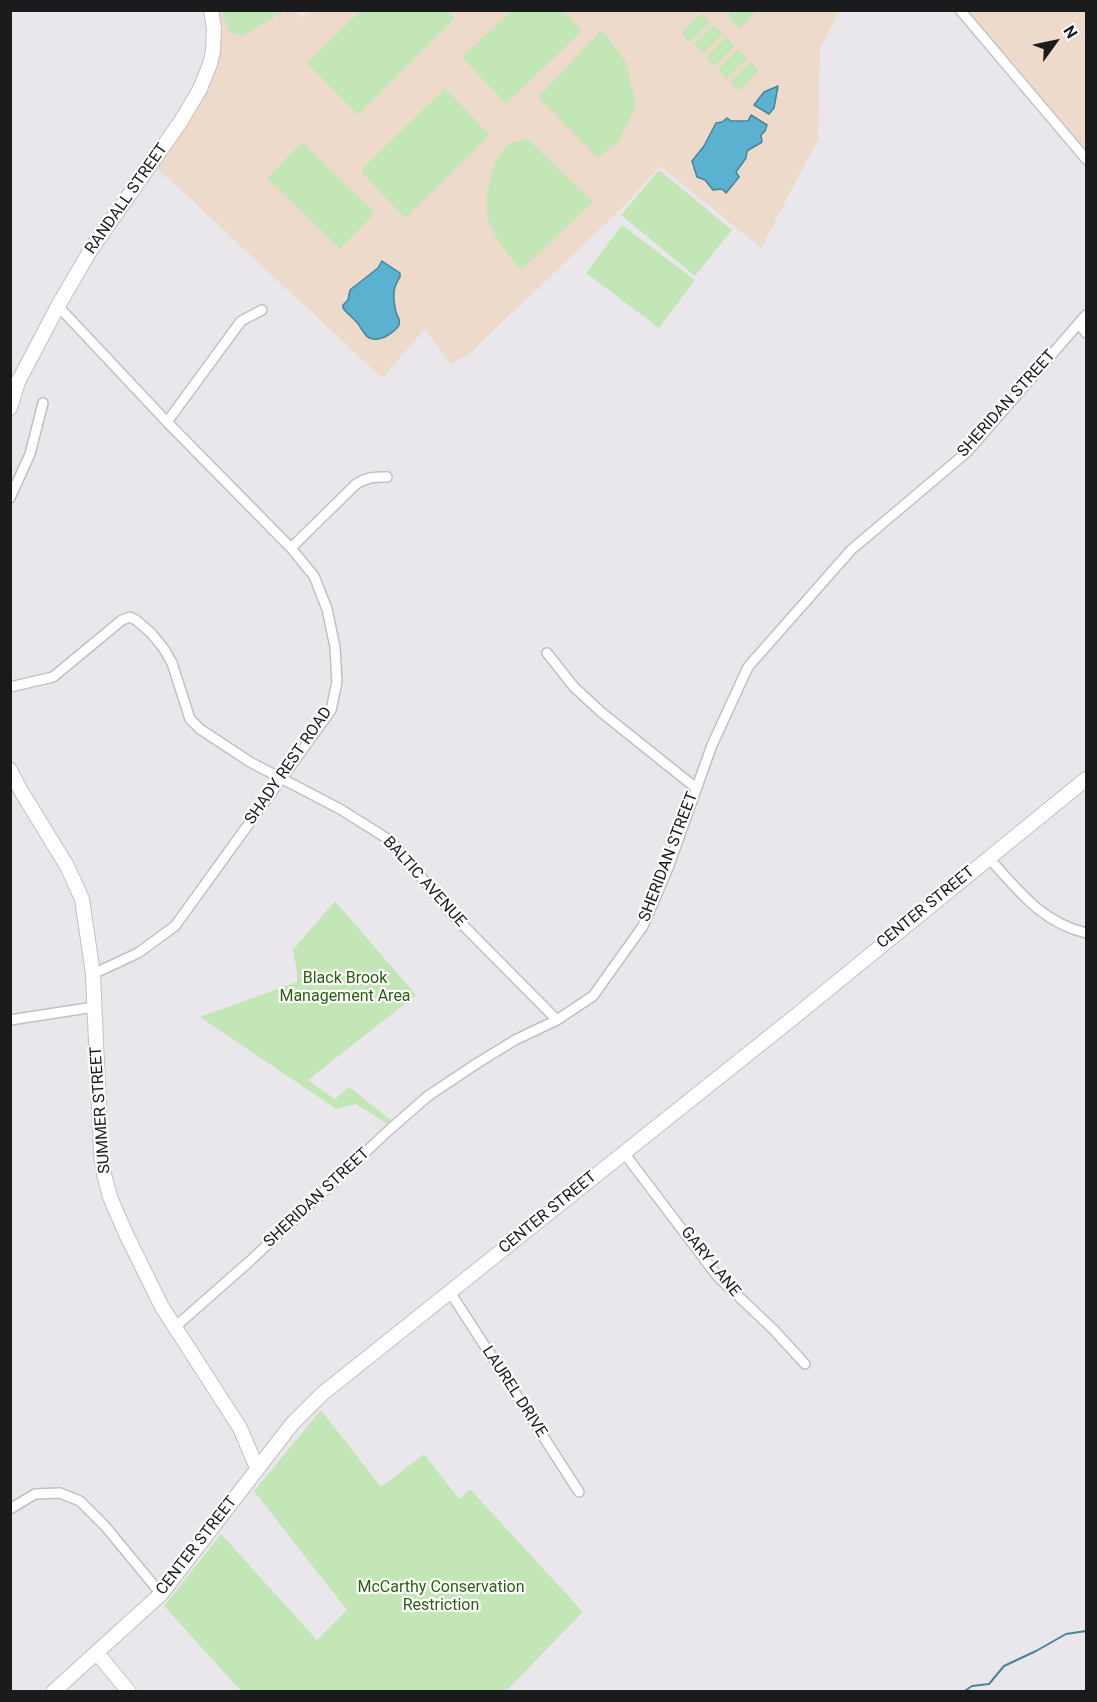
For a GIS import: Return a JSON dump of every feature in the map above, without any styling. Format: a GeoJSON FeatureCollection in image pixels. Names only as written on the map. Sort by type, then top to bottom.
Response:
{"type":"FeatureCollection","features":[{"type":"Feature","properties":{"kind":"main road","name":"RANDALL STREET"},"geometry":{"type":"LineString","coordinates":[[14,379],[90,251],[181,121],[200,89],[213,51],[212,10]]}},
{"type":"Feature","properties":{"kind":"main road"},"geometry":{"type":"LineString","coordinates":[[10,408],[14,379]]}},
{"type":"Feature","properties":{"kind":"main road","name":"SUMMER STREET"},"geometry":{"type":"LineString","coordinates":[[10,770],[16,793],[67,866],[82,899],[93,974],[104,1174],[110,1197],[162,1307],[240,1428],[257,1468]]}},
{"type":"Feature","properties":{"kind":"main road","name":"CENTER STREET"},"geometry":{"type":"LineString","coordinates":[[53,1692],[161,1594],[292,1424],[322,1394],[794,1018],[1086,779]]}},
{"type":"Feature","properties":{"kind":"main road"},"geometry":{"type":"LineString","coordinates":[[97,1653],[129,1692]]}},
{"type":"Feature","properties":{"kind":"street"},"geometry":{"type":"LineString","coordinates":[[960,10],[1086,159]]}},
{"type":"Feature","properties":{"kind":"street","name":"SHADY REST ROAD"},"geometry":{"type":"LineString","coordinates":[[58,306],[166,422],[291,548],[314,576],[327,609],[335,647],[337,682],[331,710],[176,926],[138,953],[93,974]]}},
{"type":"Feature","properties":{"kind":"street"},"geometry":{"type":"LineString","coordinates":[[166,422],[241,321],[262,310]]}},
{"type":"Feature","properties":{"kind":"street","name":"SHERIDAN STREET"},"geometry":{"type":"LineString","coordinates":[[175,1327],[250,1261],[428,1096],[515,1040],[557,1020],[593,996],[643,926],[668,868],[696,788],[748,667],[850,550],[966,452],[1086,315]]}},
{"type":"Feature","properties":{"kind":"street"},"geometry":{"type":"LineString","coordinates":[[1079,324],[1086,333]]}},
{"type":"Feature","properties":{"kind":"street"},"geometry":{"type":"LineString","coordinates":[[10,498],[30,454],[43,402]]}},
{"type":"Feature","properties":{"kind":"street"},"geometry":{"type":"LineString","coordinates":[[291,548],[363,479],[387,477]]}},
{"type":"Feature","properties":{"kind":"street","name":"BALTIC AVENUE"},"geometry":{"type":"LineString","coordinates":[[10,687],[53,677],[122,620],[130,617],[136,620],[164,649],[172,663],[190,719],[200,729],[223,745],[281,779],[340,809],[391,841],[450,912],[557,1020]]}},
{"type":"Feature","properties":{"kind":"street"},"geometry":{"type":"LineString","coordinates":[[547,653],[581,694],[696,788]]}},
{"type":"Feature","properties":{"kind":"street"},"geometry":{"type":"LineString","coordinates":[[988,857],[1041,913],[1064,926],[1086,933]]}},
{"type":"Feature","properties":{"kind":"street"},"geometry":{"type":"LineString","coordinates":[[10,1020],[94,1007]]}},
{"type":"Feature","properties":{"kind":"street","name":"GARY LANE"},"geometry":{"type":"LineString","coordinates":[[624,1153],[718,1277],[773,1329],[805,1364]]}},
{"type":"Feature","properties":{"kind":"street","name":"LAUREL DRIVE"},"geometry":{"type":"LineString","coordinates":[[450,1292],[579,1492]]}},
{"type":"Feature","properties":{"kind":"street"},"geometry":{"type":"LineString","coordinates":[[10,1509],[35,1494],[60,1493],[80,1501],[105,1526],[161,1594]]}},
{"type":"Feature","properties":{"kind":"shaded area"},"geometry":{"type":"Polygon","coordinates":[[[309,10],[839,11],[820,49],[818,140],[761,248],[660,166],[623,207],[469,354],[451,364],[425,329],[382,378],[157,168],[193,117],[206,94],[216,67],[222,28],[220,11],[293,11],[303,17],[309,10]]]}},
{"type":"Feature","properties":{"kind":"shaded area"},"geometry":{"type":"Polygon","coordinates":[[[967,11],[1086,11],[1086,152],[967,11]]]}},
{"type":"Feature","properties":{"kind":"green space"},"geometry":{"type":"Polygon","coordinates":[[[221,11],[285,11],[242,36],[230,32],[221,11]]]}},
{"type":"Feature","properties":{"kind":"green space"},"geometry":{"type":"Polygon","coordinates":[[[360,11],[448,11],[455,18],[358,115],[307,63],[360,11]]]}},
{"type":"Feature","properties":{"kind":"green space"},"geometry":{"type":"Polygon","coordinates":[[[511,11],[563,11],[582,31],[506,104],[462,57],[511,11]]]}},
{"type":"Feature","properties":{"kind":"green space"},"geometry":{"type":"Polygon","coordinates":[[[732,11],[757,11],[739,29],[727,16],[732,11]]]}},
{"type":"Feature","properties":{"kind":"green space"},"geometry":{"type":"Polygon","coordinates":[[[701,13],[710,22],[690,42],[681,33],[701,13]]]}},
{"type":"Feature","properties":{"kind":"green space"},"geometry":{"type":"Polygon","coordinates":[[[713,25],[723,34],[703,54],[694,44],[713,25]]]}},
{"type":"Feature","properties":{"kind":"green space"},"geometry":{"type":"Polygon","coordinates":[[[602,30],[626,62],[636,106],[618,142],[598,158],[538,97],[602,30]]]}},
{"type":"Feature","properties":{"kind":"green space"},"geometry":{"type":"Polygon","coordinates":[[[726,37],[735,46],[715,66],[706,57],[726,37]]]}},
{"type":"Feature","properties":{"kind":"green space"},"geometry":{"type":"Polygon","coordinates":[[[738,49],[747,59],[727,79],[718,69],[738,49]]]}},
{"type":"Feature","properties":{"kind":"green space"},"geometry":{"type":"Polygon","coordinates":[[[750,62],[759,71],[739,91],[730,82],[750,62]]]}},
{"type":"Feature","properties":{"kind":"green space"},"geometry":{"type":"Polygon","coordinates":[[[445,88],[490,135],[405,218],[360,171],[445,88]]]}},
{"type":"Feature","properties":{"kind":"green space"},"geometry":{"type":"Polygon","coordinates":[[[528,139],[593,202],[521,270],[492,230],[487,215],[487,204],[490,181],[497,159],[509,144],[528,139]]]}},
{"type":"Feature","properties":{"kind":"green space"},"geometry":{"type":"Polygon","coordinates":[[[302,142],[375,213],[340,249],[267,178],[302,142]]]}},
{"type":"Feature","properties":{"kind":"green space"},"geometry":{"type":"Polygon","coordinates":[[[659,170],[732,230],[695,276],[621,215],[659,170]]]}},
{"type":"Feature","properties":{"kind":"green space"},"geometry":{"type":"Polygon","coordinates":[[[622,225],[695,280],[659,328],[586,273],[622,225]]]}},
{"type":"Feature","properties":{"kind":"green space","name":"Black Brook Management Area"},"geometry":{"type":"Polygon","coordinates":[[[335,901],[416,995],[308,1080],[335,1099],[349,1087],[391,1120],[387,1124],[356,1104],[336,1109],[200,1017],[297,982],[293,950],[335,901]]]}},
{"type":"Feature","properties":{"kind":"green space","name":"McCarthy Conservation Restriction"},"geometry":{"type":"Polygon","coordinates":[[[321,1410],[381,1487],[424,1454],[459,1499],[470,1489],[583,1612],[506,1691],[241,1691],[164,1606],[221,1534],[317,1640],[347,1610],[254,1491],[321,1410]]]}},
{"type":"Feature","properties":{"kind":"water"},"geometry":{"type":"Polygon","coordinates":[[[778,86],[774,108],[769,114],[754,105],[764,92],[778,86]]]}},
{"type":"Feature","properties":{"kind":"water"},"geometry":{"type":"Polygon","coordinates":[[[751,115],[767,125],[761,135],[762,142],[747,151],[746,158],[736,172],[739,177],[726,193],[722,189],[713,190],[705,180],[697,177],[692,161],[704,146],[716,123],[727,118],[731,121],[748,121],[751,115]]]}},
{"type":"Feature","properties":{"kind":"water"},"geometry":{"type":"Polygon","coordinates":[[[382,261],[400,273],[394,293],[399,323],[395,331],[385,337],[372,339],[366,336],[343,305],[348,300],[350,290],[378,268],[382,261]]]}},
{"type":"Feature","properties":{"kind":"waterway"},"geometry":{"type":"LineString","coordinates":[[963,1692],[972,1686],[989,1684],[1004,1666],[1066,1634],[1086,1631]]}}]}
